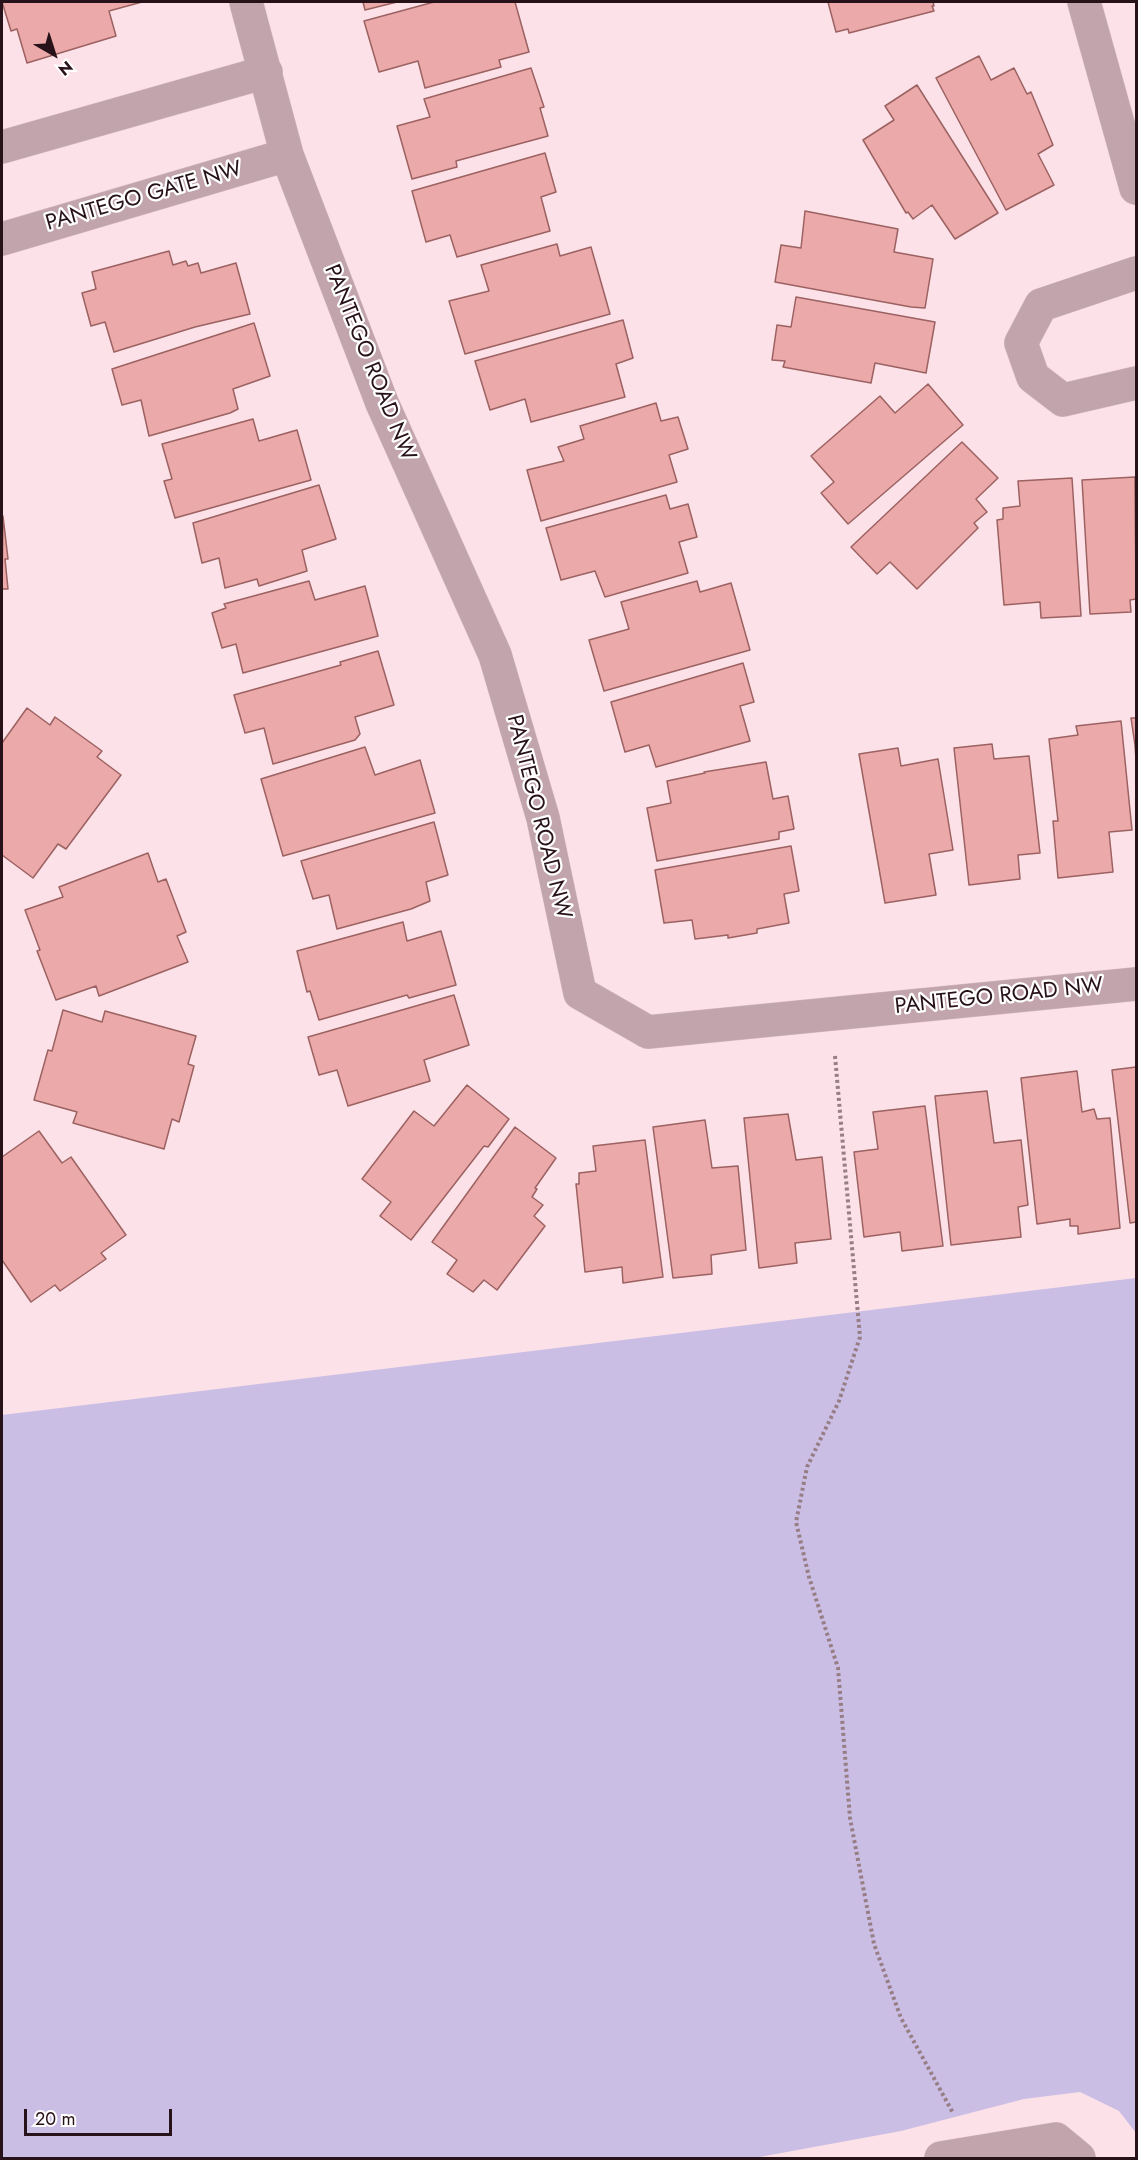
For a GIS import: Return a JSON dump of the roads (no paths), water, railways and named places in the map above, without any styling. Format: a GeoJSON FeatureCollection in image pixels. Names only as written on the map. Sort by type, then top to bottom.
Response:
{"type":"FeatureCollection","features":[{"type":"Feature","properties":{"kind":"street","name":"PANTEGO ROAD NW"},"geometry":{"type":"LineString","coordinates":[[246,2],[287,155],[382,403],[495,655],[543,818],[580,993],[648,1032],[1137,984]]}},
{"type":"Feature","properties":{"kind":"street"},"geometry":{"type":"LineString","coordinates":[[1084,2],[1137,189]]}},
{"type":"Feature","properties":{"kind":"street"},"geometry":{"type":"LineString","coordinates":[[2,147],[266,72]]}},
{"type":"Feature","properties":{"kind":"street","name":"PANTEGO GATE NW"},"geometry":{"type":"LineString","coordinates":[[2,239],[287,155]]}},
{"type":"Feature","properties":{"kind":"street"},"geometry":{"type":"LineString","coordinates":[[1137,273],[1041,305],[1021,343],[1033,377],[1063,400],[1137,382]]}},
{"type":"Feature","properties":{"kind":"street"},"geometry":{"type":"LineString","coordinates":[[941,2158],[1056,2139],[1079,2158]]}}]}
